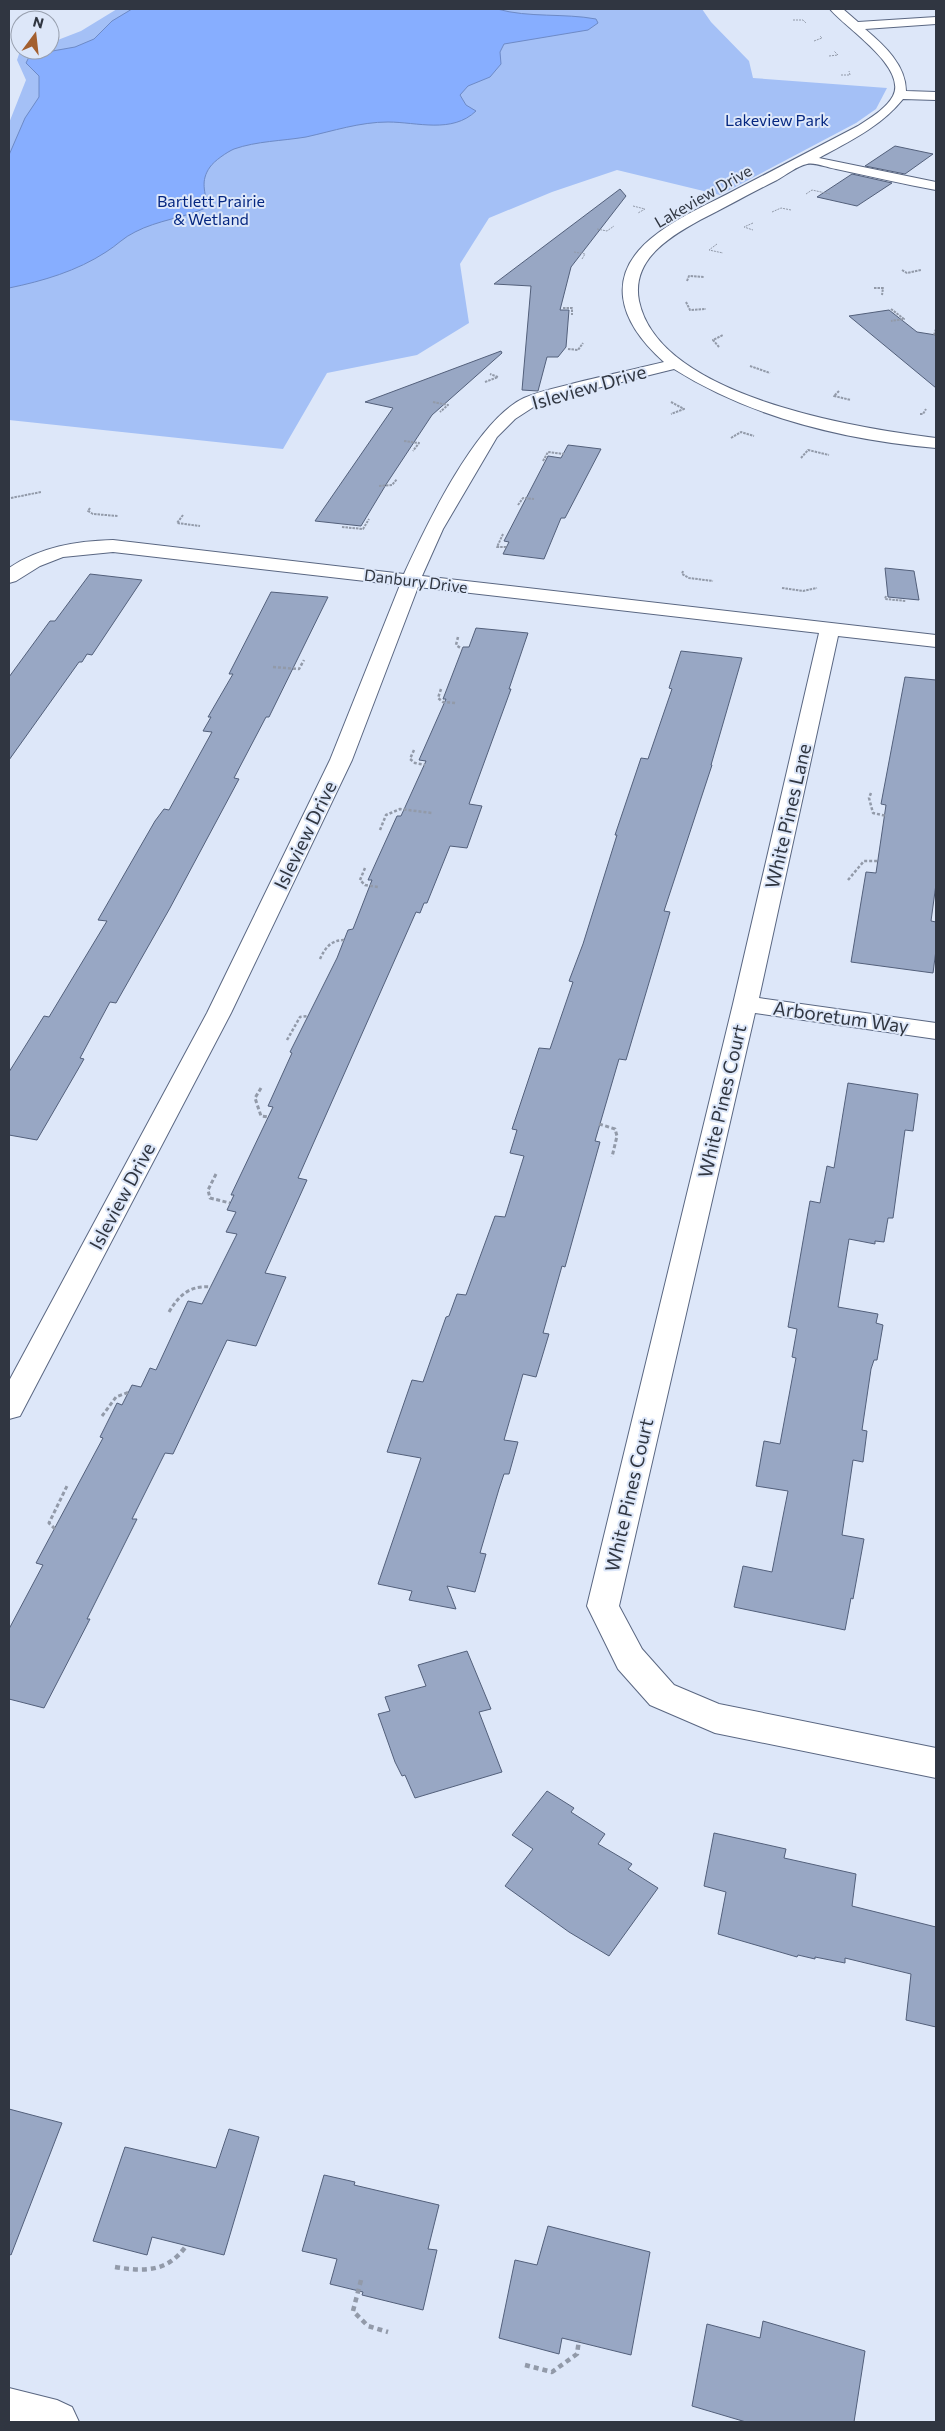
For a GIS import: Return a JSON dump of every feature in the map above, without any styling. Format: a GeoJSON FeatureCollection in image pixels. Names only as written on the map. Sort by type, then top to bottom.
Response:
{"type":"FeatureCollection","features":[{"type":"Feature","properties":{"kind":"street"},"geometry":{"type":"LineString","coordinates":[[838,11],[855,19],[890,60],[900,78],[900,95],[936,96]]}},
{"type":"Feature","properties":{"kind":"street"},"geometry":{"type":"LineString","coordinates":[[855,19],[936,20]]}},
{"type":"Feature","properties":{"kind":"street","name":"Lakeview Drive"},"geometry":{"type":"LineString","coordinates":[[900,95],[885,113],[863,129],[677,227],[644,252],[631,276],[630,306],[644,334],[675,364],[736,396],[817,423],[936,443]]}},
{"type":"Feature","properties":{"kind":"street"},"geometry":{"type":"LineString","coordinates":[[806,159],[936,186]]}},
{"type":"Feature","properties":{"kind":"street","name":"Isleview Drive"},"geometry":{"type":"LineString","coordinates":[[9,1408],[220,1013],[341,760],[410,580],[434,529],[490,434],[509,415],[529,402],[552,394],[675,364]]}},
{"type":"Feature","properties":{"kind":"street","name":"Danbury Drive"},"geometry":{"type":"LineString","coordinates":[[9,577],[35,559],[52,553],[74,548],[104,546],[936,641]]}},
{"type":"Feature","properties":{"kind":"street","name":"White Pines Lane"},"geometry":{"type":"LineString","coordinates":[[745,1004],[830,629]]}},
{"type":"Feature","properties":{"kind":"street","name":"Arboretum Way"},"geometry":{"type":"LineString","coordinates":[[745,1004],[936,1031]]}},
{"type":"Feature","properties":{"kind":"street","name":"White Pines Court"},"geometry":{"type":"LineString","coordinates":[[745,1004],[603,1606],[630,1659],[662,1695],[715,1718],[936,1763]]}},
{"type":"Feature","properties":{"kind":"street"},"geometry":{"type":"LineString","coordinates":[[9,2410],[58,2422]]}},
{"type":"Feature","properties":{"kind":"path"},"geometry":{"type":"LineString","coordinates":[[793,20],[803,20],[806,23]]}},
{"type":"Feature","properties":{"kind":"path"},"geometry":{"type":"LineString","coordinates":[[814,41],[822,38],[820,36]]}},
{"type":"Feature","properties":{"kind":"path"},"geometry":{"type":"LineString","coordinates":[[829,56],[838,55],[834,51]]}},
{"type":"Feature","properties":{"kind":"path"},"geometry":{"type":"LineString","coordinates":[[841,75],[850,76],[849,71]]}},
{"type":"Feature","properties":{"kind":"path"},"geometry":{"type":"LineString","coordinates":[[806,194],[812,190],[830,194]]}},
{"type":"Feature","properties":{"kind":"path"},"geometry":{"type":"LineString","coordinates":[[633,206],[645,209],[638,213]]}},
{"type":"Feature","properties":{"kind":"path"},"geometry":{"type":"LineString","coordinates":[[772,212],[780,208],[791,210]]}},
{"type":"Feature","properties":{"kind":"path"},"geometry":{"type":"LineString","coordinates":[[753,223],[744,227],[753,230]]}},
{"type":"Feature","properties":{"kind":"path"},"geometry":{"type":"LineString","coordinates":[[596,229],[607,231],[614,226]]}},
{"type":"Feature","properties":{"kind":"path"},"geometry":{"type":"LineString","coordinates":[[717,244],[709,250],[722,253]]}},
{"type":"Feature","properties":{"kind":"path"},"geometry":{"type":"LineString","coordinates":[[574,252],[584,254],[582,259]]}},
{"type":"Feature","properties":{"kind":"path"},"geometry":{"type":"LineString","coordinates":[[902,270],[908,273],[921,270]]}},
{"type":"Feature","properties":{"kind":"path"},"geometry":{"type":"LineString","coordinates":[[687,281],[689,276],[704,277]]}},
{"type":"Feature","properties":{"kind":"path"},"geometry":{"type":"LineString","coordinates":[[874,288],[883,288],[882,295]]}},
{"type":"Feature","properties":{"kind":"path"},"geometry":{"type":"LineString","coordinates":[[686,302],[690,310],[706,309]]}},
{"type":"Feature","properties":{"kind":"path"},"geometry":{"type":"LineString","coordinates":[[563,308],[572,308],[572,315]]}},
{"type":"Feature","properties":{"kind":"path"},"geometry":{"type":"LineString","coordinates":[[891,309],[904,319],[891,321]]}},
{"type":"Feature","properties":{"kind":"path"},"geometry":{"type":"LineString","coordinates":[[934,334],[936,329]]}},
{"type":"Feature","properties":{"kind":"path"},"geometry":{"type":"LineString","coordinates":[[719,347],[713,340],[723,335]]}},
{"type":"Feature","properties":{"kind":"path"},"geometry":{"type":"LineString","coordinates":[[568,349],[578,350],[583,343]]}},
{"type":"Feature","properties":{"kind":"path"},"geometry":{"type":"LineString","coordinates":[[750,366],[770,373]]}},
{"type":"Feature","properties":{"kind":"path"},"geometry":{"type":"LineString","coordinates":[[485,382],[498,377],[490,374]]}},
{"type":"Feature","properties":{"kind":"path"},"geometry":{"type":"LineString","coordinates":[[839,391],[834,396],[851,400]]}},
{"type":"Feature","properties":{"kind":"path"},"geometry":{"type":"LineString","coordinates":[[433,402],[448,405],[440,412]]}},
{"type":"Feature","properties":{"kind":"path"},"geometry":{"type":"LineString","coordinates":[[670,414],[684,409],[671,402]]}},
{"type":"Feature","properties":{"kind":"path"},"geometry":{"type":"LineString","coordinates":[[916,413],[923,414],[926,409]]}},
{"type":"Feature","properties":{"kind":"path"},"geometry":{"type":"LineString","coordinates":[[731,438],[741,432],[754,436]]}},
{"type":"Feature","properties":{"kind":"path"},"geometry":{"type":"LineString","coordinates":[[404,441],[419,443],[413,451]]}},
{"type":"Feature","properties":{"kind":"path"},"geometry":{"type":"LineString","coordinates":[[801,458],[808,450],[829,455]]}},
{"type":"Feature","properties":{"kind":"path"},"geometry":{"type":"LineString","coordinates":[[543,461],[548,452],[564,454]]}},
{"type":"Feature","properties":{"kind":"path"},"geometry":{"type":"LineString","coordinates":[[379,486],[392,485],[397,478]]}},
{"type":"Feature","properties":{"kind":"path"},"geometry":{"type":"LineString","coordinates":[[11,498],[42,492]]}},
{"type":"Feature","properties":{"kind":"path"},"geometry":{"type":"LineString","coordinates":[[518,505],[523,498],[534,499]]}},
{"type":"Feature","properties":{"kind":"path"},"geometry":{"type":"LineString","coordinates":[[90,508],[88,511],[93,514],[118,516]]}},
{"type":"Feature","properties":{"kind":"path"},"geometry":{"type":"LineString","coordinates":[[183,515],[177,523],[200,526]]}},
{"type":"Feature","properties":{"kind":"path"},"geometry":{"type":"LineString","coordinates":[[342,527],[363,529],[369,519]]}},
{"type":"Feature","properties":{"kind":"path"},"geometry":{"type":"LineString","coordinates":[[503,534],[497,547],[506,547]]}},
{"type":"Feature","properties":{"kind":"path"},"geometry":{"type":"LineString","coordinates":[[683,571],[682,574],[688,578],[713,581]]}},
{"type":"Feature","properties":{"kind":"path"},"geometry":{"type":"LineString","coordinates":[[782,588],[803,591],[817,588]]}},
{"type":"Feature","properties":{"kind":"path"},"geometry":{"type":"LineString","coordinates":[[886,596],[885,599],[906,601]]}},
{"type":"Feature","properties":{"kind":"path"},"geometry":{"type":"LineString","coordinates":[[458,638],[456,645],[462,649]]}},
{"type":"Feature","properties":{"kind":"path"},"geometry":{"type":"LineString","coordinates":[[273,667],[299,669],[304,660]]}},
{"type":"Feature","properties":{"kind":"path"},"geometry":{"type":"LineString","coordinates":[[441,689],[438,698],[443,702],[456,704]]}},
{"type":"Feature","properties":{"kind":"path"},"geometry":{"type":"LineString","coordinates":[[414,750],[410,759],[415,764],[425,765]]}},
{"type":"Feature","properties":{"kind":"path"},"geometry":{"type":"LineString","coordinates":[[871,793],[873,813],[887,816]]}},
{"type":"Feature","properties":{"kind":"path"},"geometry":{"type":"LineString","coordinates":[[380,830],[386,816],[400,809],[432,813]]}},
{"type":"Feature","properties":{"kind":"path"},"geometry":{"type":"LineString","coordinates":[[848,880],[864,861],[878,861]]}},
{"type":"Feature","properties":{"kind":"path"},"geometry":{"type":"LineString","coordinates":[[365,868],[360,880],[365,885],[378,886]]}},
{"type":"Feature","properties":{"kind":"path"},"geometry":{"type":"LineString","coordinates":[[320,960],[326,948],[334,941],[344,940]]}},
{"type":"Feature","properties":{"kind":"path"},"geometry":{"type":"LineString","coordinates":[[287,1040],[300,1017],[308,1016]]}},
{"type":"Feature","properties":{"kind":"path"},"geometry":{"type":"LineString","coordinates":[[261,1088],[255,1098],[261,1116],[268,1118]]}},
{"type":"Feature","properties":{"kind":"path"},"geometry":{"type":"LineString","coordinates":[[599,1124],[614,1129],[617,1136],[612,1157]]}},
{"type":"Feature","properties":{"kind":"path"},"geometry":{"type":"LineString","coordinates":[[216,1174],[208,1190],[210,1198],[230,1203]]}},
{"type":"Feature","properties":{"kind":"path"},"geometry":{"type":"LineString","coordinates":[[169,1312],[174,1301],[184,1291],[201,1285],[211,1287]]}},
{"type":"Feature","properties":{"kind":"path"},"geometry":{"type":"LineString","coordinates":[[102,1416],[111,1401],[125,1391],[129,1392]]}},
{"type":"Feature","properties":{"kind":"path"},"geometry":{"type":"LineString","coordinates":[[55,1529],[49,1523],[67,1486]]}},
{"type":"Feature","properties":{"kind":"path"},"geometry":{"type":"LineString","coordinates":[[115,2267],[138,2272],[158,2269],[180,2256],[186,2246]]}},
{"type":"Feature","properties":{"kind":"path"},"geometry":{"type":"LineString","coordinates":[[361,2280],[353,2311],[368,2326],[388,2332]]}},
{"type":"Feature","properties":{"kind":"path"},"geometry":{"type":"LineString","coordinates":[[525,2365],[552,2372],[577,2354],[579,2340]]}},
{"type":"Feature","properties":{"kind":"green space","name":"Bartlett Prairie & Wetland"},"geometry":{"type":"Polygon","coordinates":[[[117,9],[702,9],[711,22],[749,61],[753,78],[887,88],[876,109],[856,123],[720,195],[617,170],[552,192],[489,218],[460,264],[469,323],[417,355],[327,373],[283,449],[9,420],[9,123],[26,80],[17,60],[60,60],[60,39],[81,31],[117,9]]]}},
{"type":"Feature","properties":{"kind":"shaded area"},"geometry":{"type":"Polygon","coordinates":[[[132,9],[497,9],[521,14],[584,17],[596,19],[598,23],[588,30],[504,44],[500,52],[501,64],[490,77],[468,86],[460,95],[466,105],[476,111],[467,118],[456,122],[445,125],[388,122],[367,124],[306,137],[234,149],[218,159],[207,172],[204,187],[208,207],[144,228],[127,236],[95,259],[72,270],[47,279],[9,288],[9,155],[25,118],[39,97],[39,76],[26,63],[28,60],[60,60],[60,50],[75,47],[94,39],[112,21],[132,9]]]}},
{"type":"Feature","properties":{"kind":"building"},"geometry":{"type":"Polygon","coordinates":[[[895,146],[933,154],[905,174],[865,166],[895,146]]]}},
{"type":"Feature","properties":{"kind":"building"},"geometry":{"type":"Polygon","coordinates":[[[852,174],[892,183],[857,206],[817,197],[852,174]]]}},
{"type":"Feature","properties":{"kind":"building"},"geometry":{"type":"Polygon","coordinates":[[[620,189],[626,196],[571,267],[560,310],[569,310],[566,347],[558,357],[547,357],[538,391],[522,390],[531,286],[494,284],[620,189]]]}},
{"type":"Feature","properties":{"kind":"building"},"geometry":{"type":"Polygon","coordinates":[[[889,310],[917,332],[936,335],[936,388],[849,316],[889,310]]]}},
{"type":"Feature","properties":{"kind":"building"},"geometry":{"type":"Polygon","coordinates":[[[501,351],[502,353],[432,415],[361,526],[315,521],[393,408],[365,402],[501,351]]]}},
{"type":"Feature","properties":{"kind":"building"},"geometry":{"type":"Polygon","coordinates":[[[568,445],[601,449],[565,518],[561,518],[544,559],[503,554],[509,542],[504,541],[548,456],[561,458],[568,445]]]}},
{"type":"Feature","properties":{"kind":"building"},"geometry":{"type":"Polygon","coordinates":[[[885,568],[914,571],[919,600],[888,597],[885,568]]]}},
{"type":"Feature","properties":{"kind":"building"},"geometry":{"type":"Polygon","coordinates":[[[90,574],[142,580],[92,655],[87,654],[82,662],[79,662],[9,760],[9,677],[50,621],[55,621],[90,574]]]}},
{"type":"Feature","properties":{"kind":"building"},"geometry":{"type":"Polygon","coordinates":[[[271,592],[328,597],[269,717],[266,717],[234,778],[239,779],[170,908],[116,1003],[110,1002],[80,1058],[84,1059],[37,1140],[9,1135],[9,1072],[44,1016],[49,1017],[107,921],[98,920],[155,821],[164,809],[169,810],[212,732],[203,731],[211,717],[208,717],[233,674],[229,674],[271,592]]]}},
{"type":"Feature","properties":{"kind":"building"},"geometry":{"type":"Polygon","coordinates":[[[476,628],[528,633],[509,689],[511,689],[469,804],[482,806],[467,848],[450,846],[427,903],[424,903],[420,913],[416,912],[298,1178],[307,1180],[265,1273],[286,1277],[256,1346],[227,1340],[173,1454],[165,1453],[132,1519],[137,1519],[87,1619],[90,1619],[44,1708],[9,1699],[9,1629],[43,1565],[36,1563],[103,1438],[100,1437],[117,1403],[122,1405],[132,1385],[141,1387],[150,1368],[156,1370],[188,1301],[202,1304],[237,1234],[226,1232],[236,1212],[227,1210],[234,1195],[231,1195],[273,1107],[268,1106],[292,1053],[290,1052],[337,958],[348,930],[353,929],[372,880],[368,880],[397,816],[401,816],[426,761],[419,760],[446,699],[443,699],[463,647],[469,647],[476,628]]]}},
{"type":"Feature","properties":{"kind":"building"},"geometry":{"type":"Polygon","coordinates":[[[681,651],[742,658],[712,765],[664,911],[670,912],[626,1060],[619,1059],[595,1141],[600,1142],[565,1267],[562,1266],[543,1333],[549,1334],[536,1377],[523,1374],[504,1440],[518,1442],[509,1474],[504,1474],[480,1553],[486,1554],[475,1592],[447,1586],[456,1609],[409,1600],[412,1591],[378,1584],[421,1458],[387,1452],[412,1380],[423,1382],[446,1317],[449,1316],[457,1294],[466,1295],[495,1216],[505,1217],[524,1156],[510,1153],[517,1130],[512,1129],[539,1048],[550,1049],[573,982],[569,981],[583,944],[617,835],[615,835],[641,758],[648,759],[672,689],[669,688],[681,651]]]}},
{"type":"Feature","properties":{"kind":"building"},"geometry":{"type":"Polygon","coordinates":[[[905,677],[936,680],[936,884],[931,921],[936,922],[936,950],[933,973],[851,962],[866,872],[876,873],[886,805],[881,804],[905,677]]]}},
{"type":"Feature","properties":{"kind":"building"},"geometry":{"type":"Polygon","coordinates":[[[848,1083],[918,1094],[913,1131],[905,1130],[893,1218],[888,1218],[884,1242],[875,1241],[875,1244],[849,1239],[838,1307],[878,1314],[876,1323],[883,1325],[877,1360],[874,1360],[871,1369],[862,1430],[867,1431],[863,1462],[853,1460],[842,1535],[864,1539],[845,1630],[734,1607],[743,1566],[772,1572],[788,1491],[756,1486],[764,1441],[780,1444],[796,1358],[792,1357],[797,1329],[788,1327],[810,1201],[820,1203],[827,1166],[834,1168],[848,1083]]]}},
{"type":"Feature","properties":{"kind":"building"},"geometry":{"type":"Polygon","coordinates":[[[467,1651],[491,1709],[479,1712],[502,1772],[415,1798],[405,1775],[402,1776],[395,1762],[378,1714],[390,1711],[385,1697],[426,1686],[418,1665],[467,1651]]]}},
{"type":"Feature","properties":{"kind":"building"},"geometry":{"type":"Polygon","coordinates":[[[547,1791],[574,1808],[571,1812],[605,1834],[598,1844],[632,1864],[628,1869],[658,1888],[609,1956],[569,1932],[505,1886],[533,1849],[512,1835],[547,1791]]]}},
{"type":"Feature","properties":{"kind":"building"},"geometry":{"type":"Polygon","coordinates":[[[714,1833],[786,1849],[784,1858],[856,1874],[852,1906],[936,1927],[936,2027],[906,2020],[911,1974],[845,1958],[845,1963],[815,1957],[815,1959],[798,1955],[797,1957],[718,1934],[726,1892],[704,1886],[714,1833]]]}},
{"type":"Feature","properties":{"kind":"building"},"geometry":{"type":"Polygon","coordinates":[[[9,2109],[62,2123],[11,2255],[9,2254],[9,2109]]]}},
{"type":"Feature","properties":{"kind":"building"},"geometry":{"type":"Polygon","coordinates":[[[229,2129],[259,2137],[224,2255],[152,2237],[147,2255],[93,2241],[125,2147],[216,2168],[229,2129]]]}},
{"type":"Feature","properties":{"kind":"building"},"geometry":{"type":"Polygon","coordinates":[[[324,2175],[355,2182],[354,2185],[439,2205],[428,2249],[437,2250],[423,2310],[362,2295],[363,2292],[330,2284],[337,2259],[302,2251],[324,2175]]]}},
{"type":"Feature","properties":{"kind":"building"},"geometry":{"type":"Polygon","coordinates":[[[548,2226],[650,2252],[631,2355],[562,2338],[559,2354],[499,2338],[515,2260],[537,2265],[548,2226]]]}},
{"type":"Feature","properties":{"kind":"building"},"geometry":{"type":"Polygon","coordinates":[[[763,2321],[865,2351],[854,2422],[746,2422],[692,2406],[707,2324],[760,2338],[763,2321]]]}},
{"type":"Feature","properties":{"kind":"park label","name":"Lakeview Park"},"geometry":{"type":"Point","coordinates":[777,120]}}]}
